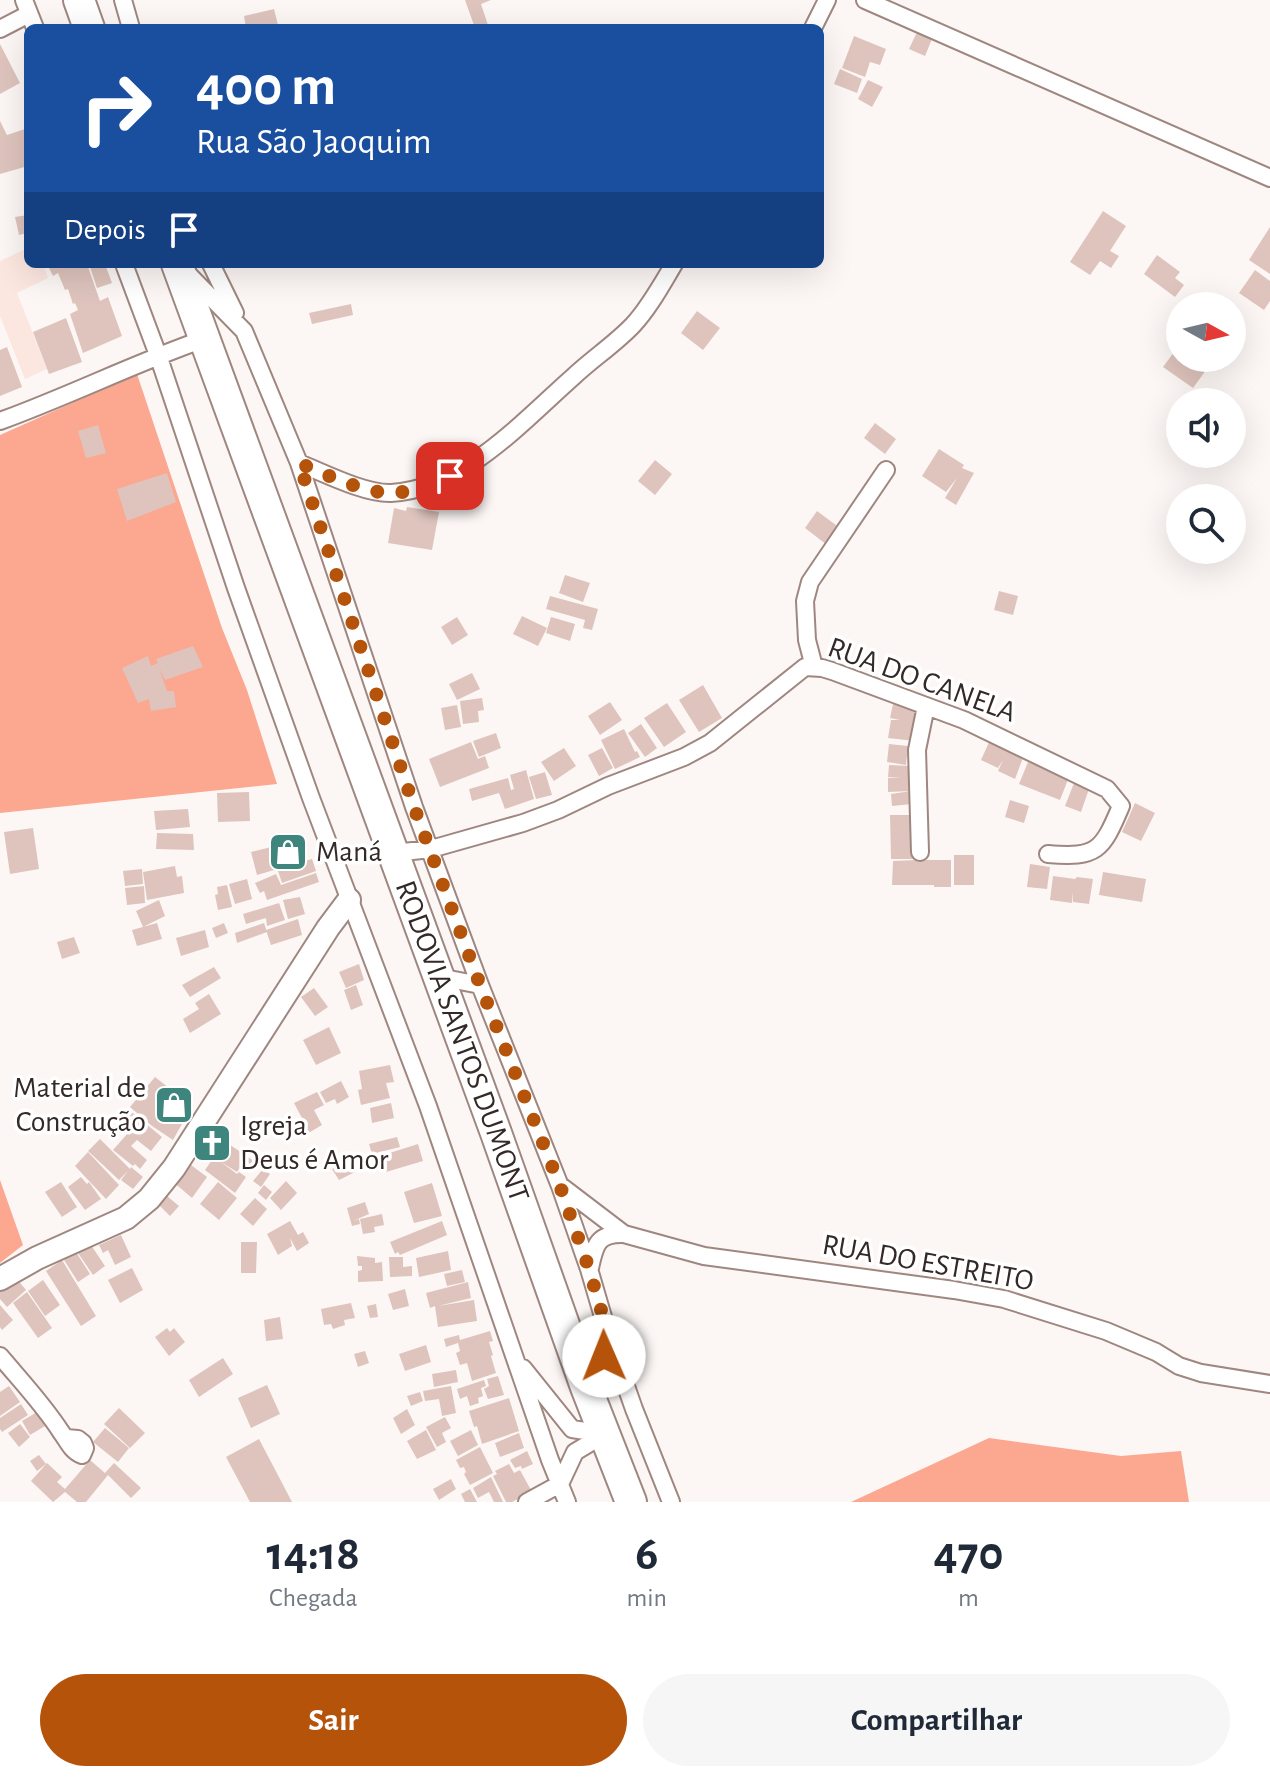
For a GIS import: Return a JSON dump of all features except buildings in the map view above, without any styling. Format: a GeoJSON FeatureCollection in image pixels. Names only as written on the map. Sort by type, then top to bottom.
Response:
{"type":"FeatureCollection","features":[{"type":"Feature","properties":{"kind":"highway"},"geometry":{"type":"LineString","coordinates":[[79,0],[88,24]]}},
{"type":"Feature","properties":{"kind":"highway","name":"RODOVIA SANTOS DUMONT"},"geometry":{"type":"LineString","coordinates":[[178,268],[627,1492]]}},
{"type":"Feature","properties":{"kind":"street"},"geometry":{"type":"LineString","coordinates":[[123,0],[130,24]]}},
{"type":"Feature","properties":{"kind":"street"},"geometry":{"type":"LineString","coordinates":[[815,24],[827,0]]}},
{"type":"Feature","properties":{"kind":"street"},"geometry":{"type":"LineString","coordinates":[[865,0],[1270,178]]}},
{"type":"Feature","properties":{"kind":"street"},"geometry":{"type":"LineString","coordinates":[[0,29],[29,14]]}},
{"type":"Feature","properties":{"kind":"street"},"geometry":{"type":"LineString","coordinates":[[125,268],[236,588],[349,900],[428,1106],[567,1502]]}},
{"type":"Feature","properties":{"kind":"street"},"geometry":{"type":"LineString","coordinates":[[181,268],[244,331]]}},
{"type":"Feature","properties":{"kind":"street"},"geometry":{"type":"LineString","coordinates":[[213,268],[244,331],[299,463],[414,807],[560,1186],[634,1409],[671,1502]]}},
{"type":"Feature","properties":{"kind":"street"},"geometry":{"type":"LineString","coordinates":[[299,463],[352,485],[388,493],[418,489],[450,476],[491,449],[634,324],[672,268]]}},
{"type":"Feature","properties":{"kind":"street"},"geometry":{"type":"LineString","coordinates":[[0,421],[204,339]]}},
{"type":"Feature","properties":{"kind":"street"},"geometry":{"type":"LineString","coordinates":[[814,667],[807,640],[805,601],[810,582],[886,470]]}},
{"type":"Feature","properties":{"kind":"street","name":"RUA DO CANELA"},"geometry":{"type":"LineString","coordinates":[[394,853],[431,849],[523,823],[684,757],[710,743],[805,667],[814,667],[964,720],[1107,789],[1121,806],[1111,830],[1097,849],[1078,856],[1048,854]]}},
{"type":"Feature","properties":{"kind":"street"},"geometry":{"type":"LineString","coordinates":[[920,852],[917,750],[926,706]]}},
{"type":"Feature","properties":{"kind":"street"},"geometry":{"type":"LineString","coordinates":[[0,1279],[37,1258],[126,1218],[149,1199],[174,1168],[349,900]]}},
{"type":"Feature","properties":{"kind":"street"},"geometry":{"type":"LineString","coordinates":[[439,977],[480,985]]}},
{"type":"Feature","properties":{"kind":"street"},"geometry":{"type":"LineString","coordinates":[[560,1186],[624,1234]]}},
{"type":"Feature","properties":{"kind":"street"},"geometry":{"type":"LineString","coordinates":[[589,1269],[594,1249],[602,1237],[612,1233],[624,1234]]}},
{"type":"Feature","properties":{"kind":"street","name":"RUA DO ESTREITO"},"geometry":{"type":"LineString","coordinates":[[624,1234],[704,1256],[1004,1299],[1106,1331],[1156,1352],[1179,1366],[1201,1373],[1270,1384]]}},
{"type":"Feature","properties":{"kind":"street"},"geometry":{"type":"LineString","coordinates":[[586,1387],[604,1356],[606,1327]]}},
{"type":"Feature","properties":{"kind":"street"},"geometry":{"type":"LineString","coordinates":[[0,1356],[37,1398],[66,1438]]}},
{"type":"Feature","properties":{"kind":"street"},"geometry":{"type":"LineString","coordinates":[[516,1359],[572,1429],[605,1434]]}},
{"type":"Feature","properties":{"kind":"street"},"geometry":{"type":"LineString","coordinates":[[527,1502],[560,1484],[575,1452],[605,1434]]}},
{"type":"Feature","properties":{"kind":"street"},"geometry":{"type":"LineString","coordinates":[[627,1492],[650,1502]]}},
{"type":"Feature","properties":{"kind":"shaded area"},"geometry":{"type":"Polygon","coordinates":[[[24,250],[24,268],[44,268],[48,278],[17,293],[47,369],[25,379],[0,316],[0,261],[24,250]]]}},
{"type":"Feature","properties":{"kind":"shaded area"},"geometry":{"type":"Polygon","coordinates":[[[137,374],[277,784],[0,813],[0,435],[137,374]]]}},
{"type":"Feature","properties":{"kind":"shaded area"},"geometry":{"type":"Polygon","coordinates":[[[0,1180],[23,1245],[0,1263],[0,1180]]]}},
{"type":"Feature","properties":{"kind":"shaded area"},"geometry":{"type":"Polygon","coordinates":[[[989,1438],[1121,1456],[1181,1451],[1189,1502],[851,1502],[989,1438]]]}},
{"type":"Feature","properties":{"kind":"place","name":"Maná"},"geometry":{"type":"Point","coordinates":[288,852]}},
{"type":"Feature","properties":{"kind":"place","name":"Material de Construção"},"geometry":{"type":"Point","coordinates":[174,1105]}},
{"type":"Feature","properties":{"kind":"place","name":"Igreja Deus é Amor"},"geometry":{"type":"Point","coordinates":[212,1143]}},
{"type":"Feature","properties":{"kind":"route"},"geometry":{"type":"LineString","coordinates":[[450,476],[418,489],[388,493],[352,485],[299,463],[414,807],[589,1269],[606,1327],[604,1356]]}}]}
